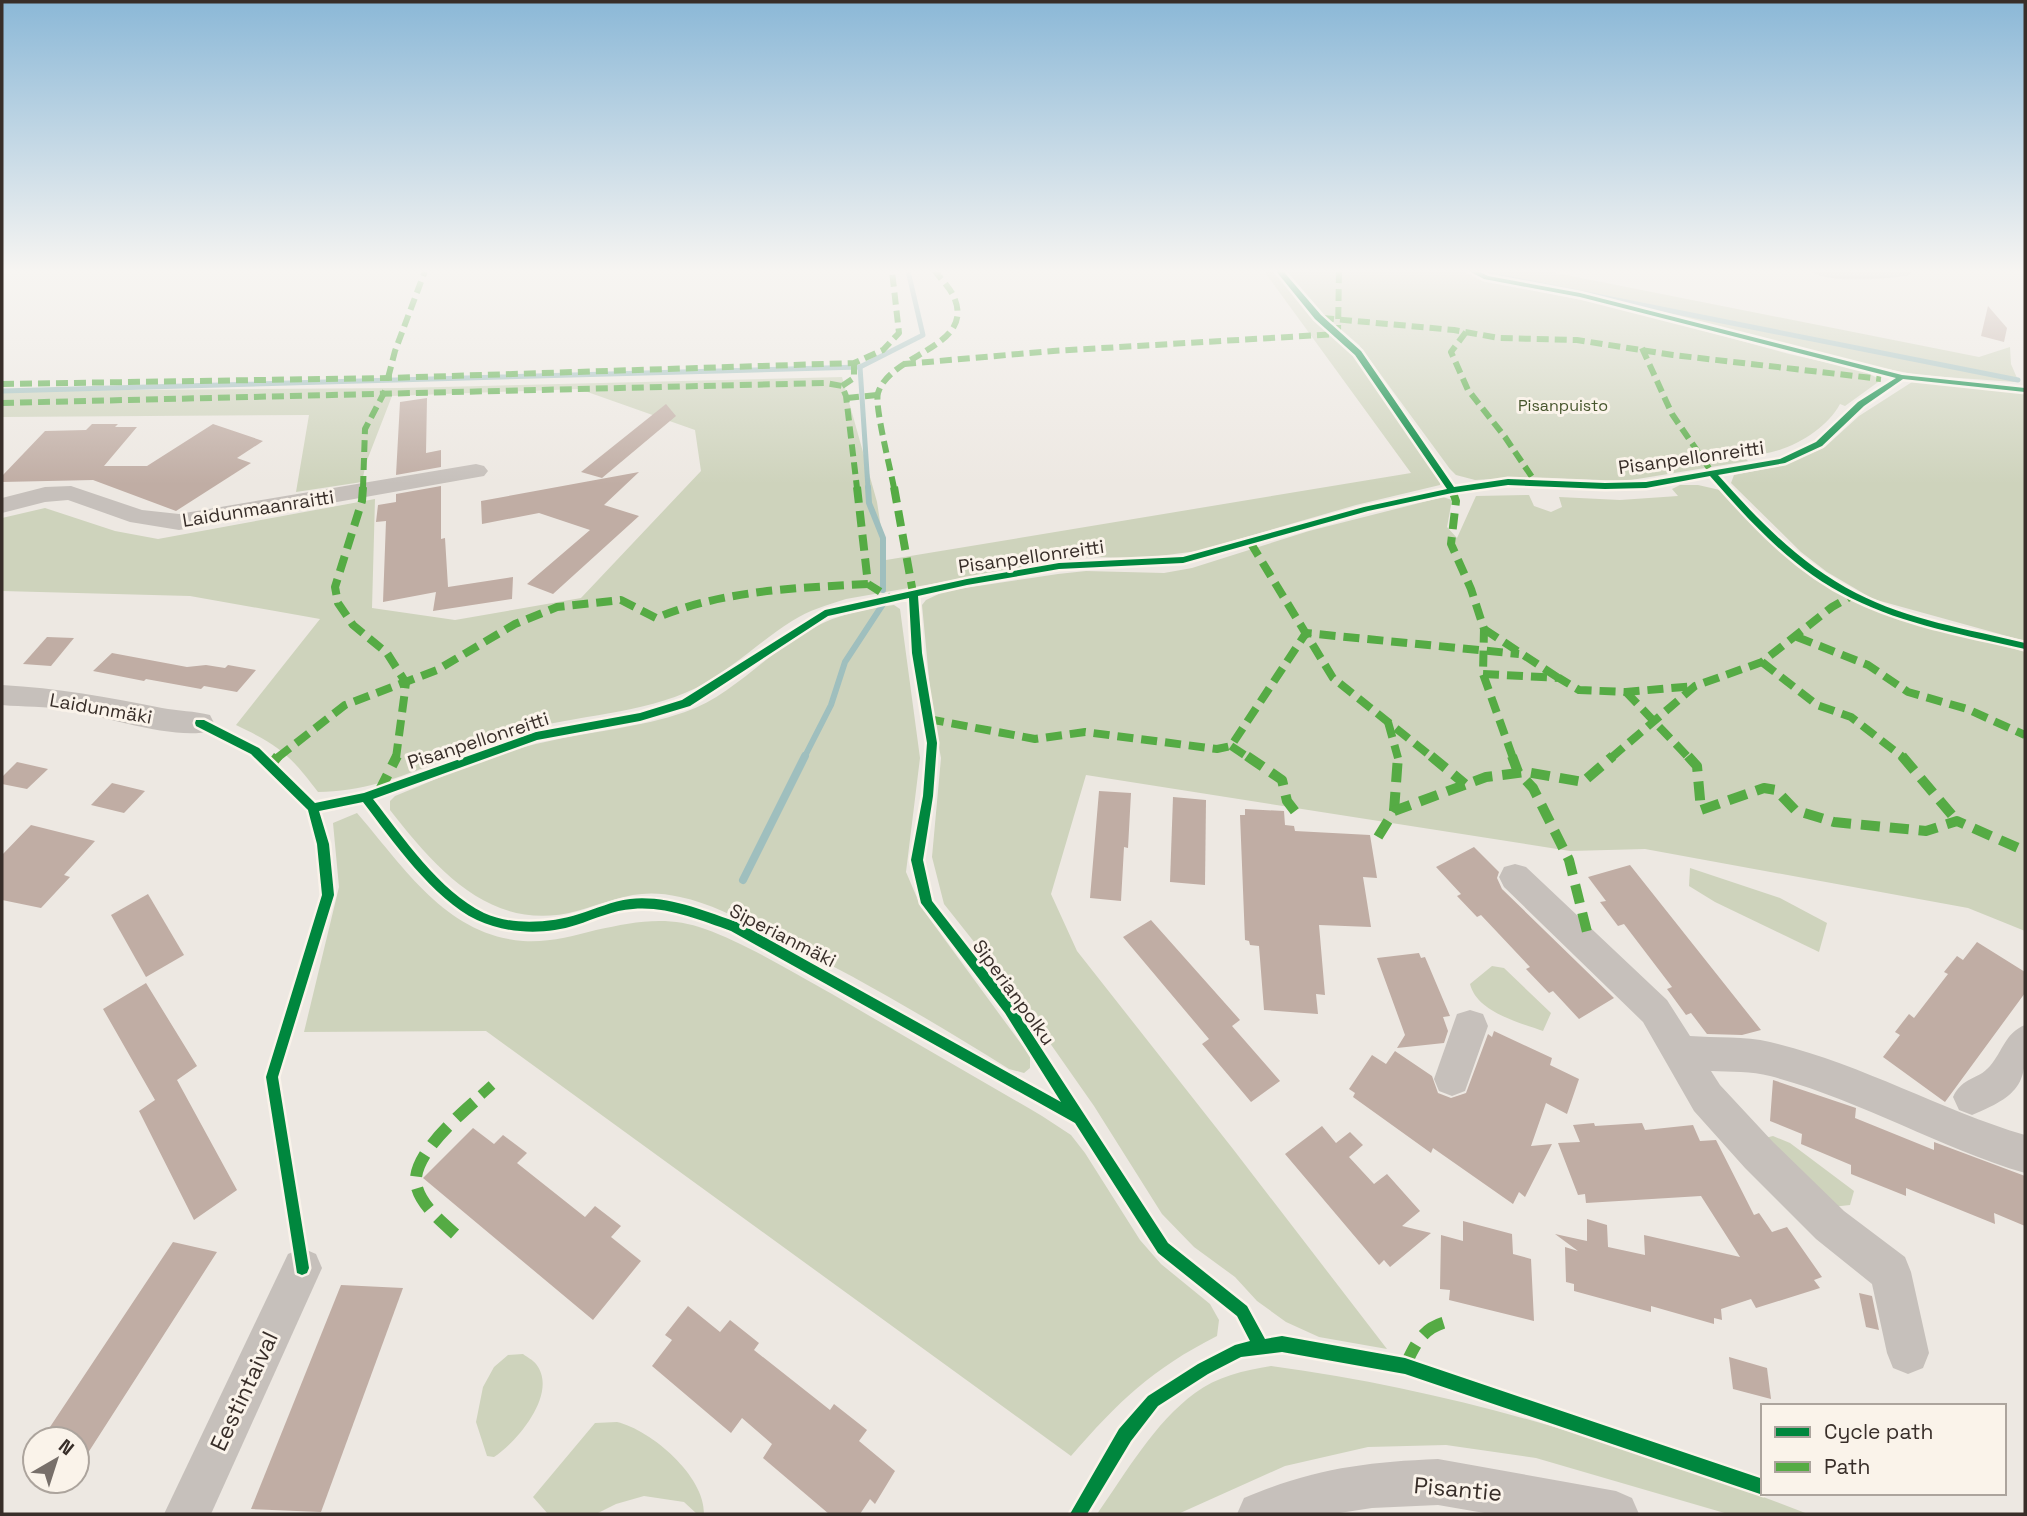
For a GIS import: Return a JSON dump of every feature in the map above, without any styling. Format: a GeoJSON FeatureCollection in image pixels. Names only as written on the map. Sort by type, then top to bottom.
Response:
{"type":"FeatureCollection","features":[{"type":"Feature","properties":{"kind":"street","name":"Laidunmaanraitti"},"geometry":{"type":"LineString","coordinates":[[2,506],[37,495],[61,492],[139,517],[179,522],[476,471]]}},
{"type":"Feature","properties":{"kind":"street","name":"Laidunmäki"},"geometry":{"type":"LineString","coordinates":[[2,695],[64,699],[176,721],[200,723]]}},
{"type":"Feature","properties":{"kind":"street"},"geometry":{"type":"LineString","coordinates":[[1515,877],[1655,1011],[1707,1098],[1759,1155],[1830,1224],[1890,1272],[1908,1353]]}},
{"type":"Feature","properties":{"kind":"street"},"geometry":{"type":"LineString","coordinates":[[1452,1079],[1470,1026]]}},
{"type":"Feature","properties":{"kind":"street"},"geometry":{"type":"LineString","coordinates":[[1972,1097],[2002,1080],[2025,1042]]}},
{"type":"Feature","properties":{"kind":"street"},"geometry":{"type":"LineString","coordinates":[[1679,1052],[1768,1058],[1840,1082],[1987,1143],[2025,1154]]}},
{"type":"Feature","properties":{"kind":"street","name":"Eestintaival"},"geometry":{"type":"LineString","coordinates":[[187,1514],[302,1268]]}},
{"type":"Feature","properties":{"kind":"street","name":"Pisantie"},"geometry":{"type":"LineString","coordinates":[[1259,1514],[1323,1493],[1372,1485],[1437,1482],[1616,1514]]}},
{"type":"Feature","properties":{"kind":"green space"},"geometry":{"type":"Polygon","coordinates":[[[1315,342],[1340,342],[1354,354],[1440,481],[1440,485],[1356,505],[1198,551],[1143,558],[1089,557],[846,599],[798,617],[721,673],[675,697],[631,709],[521,731],[396,778],[344,790],[318,792],[283,752],[236,725],[320,619],[190,596],[2,591],[2,518],[45,508],[115,531],[158,539],[375,499],[372,608],[455,620],[581,598],[701,471],[695,430],[579,389],[392,396],[366,463],[362,482],[296,492],[309,415],[2,417],[2,391],[400,388],[842,377],[877,502],[886,560],[1411,473],[1315,342]]]}},
{"type":"Feature","properties":{"kind":"green space","name":"Pisanpuisto"},"geometry":{"type":"Polygon","coordinates":[[[1355,342],[1744,342],[1864,371],[1881,380],[1845,406],[1840,404],[1811,435],[1770,453],[1742,455],[1748,461],[1625,481],[1529,477],[1475,480],[1456,475],[1450,469],[1355,342]]]}},
{"type":"Feature","properties":{"kind":"green space"},"geometry":{"type":"Polygon","coordinates":[[[1772,342],[1902,342],[1979,357],[2010,347],[2011,364],[2017,378],[2014,382],[1918,375],[1847,361],[1772,342]]]}},
{"type":"Feature","properties":{"kind":"green space"},"geometry":{"type":"Polygon","coordinates":[[[1912,382],[2025,391],[2025,641],[1873,599],[1827,572],[1801,552],[1731,483],[1734,475],[1785,465],[1825,447],[1859,416],[1912,382]]]}},
{"type":"Feature","properties":{"kind":"green space"},"geometry":{"type":"Polygon","coordinates":[[[1680,485],[1698,485],[1720,490],[1768,539],[1829,586],[1857,600],[1909,620],[2025,652],[2025,931],[1968,908],[1645,849],[1570,851],[1086,775],[1051,894],[1077,951],[1387,1349],[1319,1337],[1286,1322],[1257,1301],[1235,1277],[1194,1247],[1162,1214],[1094,1106],[1017,996],[944,904],[932,857],[941,758],[932,710],[922,605],[926,600],[945,591],[1058,574],[1086,571],[1164,573],[1192,568],[1309,531],[1443,497],[1452,500],[1447,527],[1457,538],[1476,496],[1529,495],[1534,506],[1551,512],[1562,507],[1559,497],[1620,500],[1678,496],[1672,489],[1680,485]]]}},
{"type":"Feature","properties":{"kind":"green space"},"geometry":{"type":"Polygon","coordinates":[[[894,605],[900,609],[920,758],[906,872],[921,907],[1030,1056],[1030,1068],[1024,1073],[1009,1069],[808,953],[730,914],[693,900],[665,894],[639,894],[577,911],[546,916],[519,913],[493,905],[469,892],[447,874],[390,810],[390,801],[395,796],[507,752],[685,712],[719,695],[813,628],[863,610],[894,605]]]}},
{"type":"Feature","properties":{"kind":"green space"},"geometry":{"type":"Polygon","coordinates":[[[357,813],[428,895],[471,926],[496,936],[523,941],[560,939],[650,921],[677,922],[705,929],[786,968],[1042,1116],[1071,1135],[1140,1240],[1161,1264],[1210,1304],[1219,1320],[1217,1336],[1155,1374],[1121,1403],[1071,1456],[486,1031],[304,1032],[339,887],[333,823],[357,813]]]}},
{"type":"Feature","properties":{"kind":"green space"},"geometry":{"type":"Polygon","coordinates":[[[1690,868],[1780,898],[1827,923],[1819,952],[1715,902],[1689,886],[1690,868]]]}},
{"type":"Feature","properties":{"kind":"green space"},"geometry":{"type":"Polygon","coordinates":[[[1492,966],[1504,968],[1551,1013],[1543,1031],[1500,1015],[1474,994],[1470,984],[1492,966]]]}},
{"type":"Feature","properties":{"kind":"green space"},"geometry":{"type":"Polygon","coordinates":[[[1773,1136],[1790,1143],[1854,1191],[1850,1205],[1823,1208],[1765,1138],[1773,1136]]]}},
{"type":"Feature","properties":{"kind":"green space"},"geometry":{"type":"Polygon","coordinates":[[[523,1354],[535,1363],[542,1376],[539,1402],[514,1440],[494,1457],[487,1456],[476,1422],[483,1387],[494,1367],[508,1355],[523,1354]]]}},
{"type":"Feature","properties":{"kind":"green space"},"geometry":{"type":"Polygon","coordinates":[[[1271,1366],[1409,1390],[1544,1424],[1676,1466],[1808,1514],[1728,1514],[1536,1458],[1446,1445],[1368,1447],[1285,1466],[1178,1514],[1097,1514],[1142,1449],[1180,1405],[1203,1387],[1221,1378],[1271,1366]]]}},
{"type":"Feature","properties":{"kind":"green space"},"geometry":{"type":"Polygon","coordinates":[[[617,1422],[645,1434],[674,1457],[696,1485],[704,1514],[697,1514],[684,1502],[644,1496],[616,1504],[596,1514],[548,1514],[533,1497],[595,1423],[617,1422]]]}},
{"type":"Feature","properties":{"kind":"building"},"geometry":{"type":"Polygon","coordinates":[[[427,398],[426,453],[441,450],[441,467],[396,475],[400,402],[427,398]]]}},
{"type":"Feature","properties":{"kind":"building"},"geometry":{"type":"Polygon","coordinates":[[[666,404],[676,416],[602,478],[581,472],[666,404]]]}},
{"type":"Feature","properties":{"kind":"building"},"geometry":{"type":"Polygon","coordinates":[[[92,424],[137,427],[104,466],[147,466],[213,424],[263,441],[237,458],[251,463],[176,511],[93,480],[2,482],[2,476],[45,431],[86,430],[92,424]]]}},
{"type":"Feature","properties":{"kind":"building"},"geometry":{"type":"Polygon","coordinates":[[[639,472],[604,505],[639,516],[553,594],[527,584],[590,530],[539,513],[482,524],[481,501],[639,472]]]}},
{"type":"Feature","properties":{"kind":"building"},"geometry":{"type":"Polygon","coordinates":[[[441,486],[441,539],[445,538],[448,587],[513,577],[512,599],[433,611],[436,592],[383,602],[386,521],[376,522],[378,505],[396,502],[396,494],[441,486]]]}},
{"type":"Feature","properties":{"kind":"building"},"geometry":{"type":"Polygon","coordinates":[[[47,637],[74,638],[51,666],[23,664],[47,637]]]}},
{"type":"Feature","properties":{"kind":"building"},"geometry":{"type":"Polygon","coordinates":[[[112,653],[187,667],[206,665],[225,668],[228,665],[256,670],[237,692],[204,686],[201,689],[146,679],[144,681],[93,671],[112,653]]]}},
{"type":"Feature","properties":{"kind":"building"},"geometry":{"type":"Polygon","coordinates":[[[17,762],[48,769],[27,789],[2,784],[2,777],[17,762]]]}},
{"type":"Feature","properties":{"kind":"building"},"geometry":{"type":"Polygon","coordinates":[[[112,783],[145,791],[124,813],[91,805],[112,783]]]}},
{"type":"Feature","properties":{"kind":"building"},"geometry":{"type":"Polygon","coordinates":[[[1099,791],[1131,793],[1121,901],[1090,898],[1099,791]]]}},
{"type":"Feature","properties":{"kind":"building"},"geometry":{"type":"Polygon","coordinates":[[[1173,797],[1206,800],[1205,885],[1170,882],[1173,797]]]}},
{"type":"Feature","properties":{"kind":"building"},"geometry":{"type":"Polygon","coordinates":[[[1245,809],[1284,811],[1285,825],[1294,826],[1295,831],[1370,835],[1377,878],[1363,877],[1371,927],[1319,925],[1325,995],[1316,994],[1318,1014],[1264,1010],[1259,946],[1250,945],[1249,941],[1245,940],[1240,815],[1245,815],[1245,809]]]}},
{"type":"Feature","properties":{"kind":"building"},"geometry":{"type":"Polygon","coordinates":[[[31,825],[95,841],[64,875],[70,877],[41,908],[2,900],[2,855],[31,825]]]}},
{"type":"Feature","properties":{"kind":"building"},"geometry":{"type":"Polygon","coordinates":[[[1474,847],[1499,872],[1497,878],[1502,889],[1614,998],[1579,1019],[1553,991],[1549,993],[1526,969],[1530,967],[1481,915],[1477,917],[1457,896],[1461,894],[1436,867],[1474,847]]]}},
{"type":"Feature","properties":{"kind":"building"},"geometry":{"type":"Polygon","coordinates":[[[1630,865],[1761,1030],[1742,1035],[1707,1034],[1691,1013],[1686,1015],[1667,989],[1672,987],[1624,924],[1618,926],[1600,902],[1606,901],[1588,877],[1630,865]]]}},
{"type":"Feature","properties":{"kind":"building"},"geometry":{"type":"Polygon","coordinates":[[[148,894],[184,955],[146,977],[111,915],[148,894]]]}},
{"type":"Feature","properties":{"kind":"building"},"geometry":{"type":"Polygon","coordinates":[[[1151,920],[1240,1020],[1232,1026],[1280,1081],[1251,1102],[1202,1044],[1209,1039],[1123,937],[1151,920]]]}},
{"type":"Feature","properties":{"kind":"building"},"geometry":{"type":"Polygon","coordinates":[[[1977,942],[2025,972],[2025,993],[1945,1102],[1883,1057],[1900,1035],[1895,1032],[1909,1014],[1914,1018],[1948,974],[1944,972],[1957,956],[1963,960],[1977,942]]]}},
{"type":"Feature","properties":{"kind":"building"},"geometry":{"type":"Polygon","coordinates":[[[1419,953],[1421,958],[1425,957],[1450,1016],[1443,1017],[1448,1031],[1444,1043],[1397,1048],[1405,1035],[1377,958],[1419,953]]]}},
{"type":"Feature","properties":{"kind":"building"},"geometry":{"type":"Polygon","coordinates":[[[146,983],[197,1066],[177,1080],[237,1190],[194,1220],[139,1111],[155,1100],[103,1009],[146,983]]]}},
{"type":"Feature","properties":{"kind":"building"},"geometry":{"type":"Polygon","coordinates":[[[1494,1031],[1552,1058],[1550,1065],[1579,1079],[1567,1114],[1546,1103],[1531,1146],[1552,1144],[1525,1197],[1519,1192],[1513,1204],[1433,1148],[1431,1153],[1353,1097],[1355,1093],[1349,1089],[1372,1055],[1386,1064],[1395,1051],[1432,1076],[1438,1093],[1451,1098],[1466,1093],[1488,1034],[1492,1037],[1494,1031]]]}},
{"type":"Feature","properties":{"kind":"building"},"geometry":{"type":"Polygon","coordinates":[[[1773,1080],[1856,1108],[1855,1118],[1934,1150],[1934,1142],[2025,1176],[2025,1226],[1994,1213],[1995,1224],[1906,1188],[1906,1196],[1851,1174],[1851,1165],[1801,1144],[1802,1134],[1770,1121],[1773,1080]]]}},
{"type":"Feature","properties":{"kind":"building"},"geometry":{"type":"Polygon","coordinates":[[[1594,1123],[1595,1126],[1642,1123],[1645,1130],[1693,1125],[1700,1141],[1716,1140],[1754,1215],[1759,1213],[1772,1232],[1787,1227],[1822,1277],[1814,1280],[1820,1288],[1756,1308],[1751,1299],[1721,1309],[1722,1320],[1714,1318],[1714,1324],[1651,1306],[1651,1312],[1574,1291],[1574,1284],[1566,1282],[1565,1247],[1578,1251],[1555,1234],[1587,1241],[1587,1219],[1607,1225],[1608,1247],[1645,1255],[1644,1235],[1740,1257],[1701,1196],[1586,1203],[1585,1194],[1578,1195],[1558,1143],[1580,1142],[1573,1125],[1594,1123]]]}},
{"type":"Feature","properties":{"kind":"building"},"geometry":{"type":"Polygon","coordinates":[[[1322,1126],[1336,1143],[1350,1132],[1363,1145],[1349,1157],[1374,1184],[1387,1174],[1420,1211],[1402,1226],[1431,1233],[1390,1267],[1384,1260],[1379,1265],[1285,1154],[1322,1126]]]}},
{"type":"Feature","properties":{"kind":"building"},"geometry":{"type":"Polygon","coordinates":[[[473,1128],[494,1144],[503,1135],[527,1153],[517,1163],[585,1217],[595,1206],[621,1226],[611,1237],[641,1261],[593,1320],[423,1178],[473,1128]]]}},
{"type":"Feature","properties":{"kind":"building"},"geometry":{"type":"Polygon","coordinates":[[[1463,1221],[1512,1234],[1513,1254],[1531,1259],[1534,1321],[1449,1300],[1450,1290],[1440,1289],[1441,1235],[1463,1241],[1463,1221]]]}},
{"type":"Feature","properties":{"kind":"building"},"geometry":{"type":"Polygon","coordinates":[[[173,1242],[217,1252],[91,1448],[91,1425],[51,1425],[173,1242]]]}},
{"type":"Feature","properties":{"kind":"building"},"geometry":{"type":"Polygon","coordinates":[[[341,1285],[403,1288],[321,1512],[251,1509],[341,1285]]]}},
{"type":"Feature","properties":{"kind":"building"},"geometry":{"type":"Polygon","coordinates":[[[1859,1293],[1872,1296],[1879,1330],[1866,1327],[1859,1293]]]}},
{"type":"Feature","properties":{"kind":"building"},"geometry":{"type":"Polygon","coordinates":[[[688,1306],[720,1332],[730,1320],[759,1343],[754,1350],[830,1410],[834,1404],[867,1430],[859,1441],[895,1471],[875,1504],[870,1499],[860,1514],[829,1514],[763,1458],[772,1444],[742,1418],[731,1433],[652,1366],[672,1340],[665,1335],[688,1306]]]}},
{"type":"Feature","properties":{"kind":"building"},"geometry":{"type":"Polygon","coordinates":[[[1729,1357],[1767,1368],[1771,1399],[1733,1389],[1729,1357]]]}},
{"type":"Feature","properties":{"kind":"waterway"},"geometry":{"type":"LineString","coordinates":[[860,367],[910,342]]}},
{"type":"Feature","properties":{"kind":"waterway"},"geometry":{"type":"LineString","coordinates":[[1826,342],[2018,380]]}},
{"type":"Feature","properties":{"kind":"waterway"},"geometry":{"type":"LineString","coordinates":[[2,391],[860,367]]}},
{"type":"Feature","properties":{"kind":"waterway"},"geometry":{"type":"LineString","coordinates":[[860,367],[868,488]]}},
{"type":"Feature","properties":{"kind":"waterway"},"geometry":{"type":"LineString","coordinates":[[868,487],[869,503],[883,538],[883,590]]}},
{"type":"Feature","properties":{"kind":"waterway"},"geometry":{"type":"LineString","coordinates":[[804,758],[831,705],[845,662],[885,601]]}},
{"type":"Feature","properties":{"kind":"waterway"},"geometry":{"type":"LineString","coordinates":[[743,880],[804,758]]}},
{"type":"Feature","properties":{"kind":"marked path"},"geometry":{"type":"LineString","coordinates":[[388,378],[398,342]]}},
{"type":"Feature","properties":{"kind":"marked path"},"geometry":{"type":"LineString","coordinates":[[2,384],[388,378],[854,363],[883,350],[891,342]]}},
{"type":"Feature","properties":{"kind":"marked path"},"geometry":{"type":"LineString","coordinates":[[913,593],[877,395],[887,378],[902,364],[939,342]]}},
{"type":"Feature","properties":{"kind":"marked path"},"geometry":{"type":"LineString","coordinates":[[904,364],[1208,342]]}},
{"type":"Feature","properties":{"kind":"marked path"},"geometry":{"type":"LineString","coordinates":[[1459,342],[1451,352],[1468,390],[1505,437],[1536,483]]}},
{"type":"Feature","properties":{"kind":"marked path"},"geometry":{"type":"LineString","coordinates":[[1588,342],[1673,355],[1881,379]]}},
{"type":"Feature","properties":{"kind":"marked path"},"geometry":{"type":"LineString","coordinates":[[1642,348],[1672,414],[1713,474]]}},
{"type":"Feature","properties":{"kind":"marked path"},"geometry":{"type":"LineString","coordinates":[[842,386],[854,378],[854,363]]}},
{"type":"Feature","properties":{"kind":"marked path"},"geometry":{"type":"LineString","coordinates":[[2,403],[769,384],[825,383],[842,386],[846,396],[868,584],[890,598]]}},
{"type":"Feature","properties":{"kind":"marked path"},"geometry":{"type":"LineString","coordinates":[[379,792],[397,757],[406,683],[387,653],[353,625],[338,603],[335,587],[362,501],[365,429],[385,391]]}},
{"type":"Feature","properties":{"kind":"marked path"},"geometry":{"type":"LineString","coordinates":[[847,398],[877,395]]}},
{"type":"Feature","properties":{"kind":"marked path"},"geometry":{"type":"LineString","coordinates":[[1452,490],[1456,501],[1451,544],[1471,589],[1484,629],[1483,674],[1518,772],[1533,788],[1569,860],[1588,936]]}},
{"type":"Feature","properties":{"kind":"marked path"},"geometry":{"type":"LineString","coordinates":[[1250,542],[1333,678],[1465,784]]}},
{"type":"Feature","properties":{"kind":"marked path"},"geometry":{"type":"LineString","coordinates":[[271,765],[284,750],[345,705],[437,670],[515,624],[557,607],[621,600],[656,618],[707,600],[733,595],[868,584]]}},
{"type":"Feature","properties":{"kind":"marked path"},"geometry":{"type":"LineString","coordinates":[[1378,837],[1394,811],[1486,777],[1526,772],[1583,782],[1695,686],[1762,662],[1832,607],[1853,595]]}},
{"type":"Feature","properties":{"kind":"marked path"},"geometry":{"type":"LineString","coordinates":[[1484,629],[1557,677]]}},
{"type":"Feature","properties":{"kind":"marked path"},"geometry":{"type":"LineString","coordinates":[[928,719],[1035,739],[1085,732],[1217,749],[1231,746],[1306,633],[1519,654]]}},
{"type":"Feature","properties":{"kind":"marked path"},"geometry":{"type":"LineString","coordinates":[[1797,637],[1868,665],[1908,692],[1967,709],[2025,735]]}},
{"type":"Feature","properties":{"kind":"marked path"},"geometry":{"type":"LineString","coordinates":[[1762,662],[1817,705],[1851,717],[1900,754],[1957,821]]}},
{"type":"Feature","properties":{"kind":"marked path"},"geometry":{"type":"LineString","coordinates":[[1483,674],[1559,678],[1579,690],[1626,692],[1695,686]]}},
{"type":"Feature","properties":{"kind":"marked path"},"geometry":{"type":"LineString","coordinates":[[1626,692],[1697,766],[1701,810],[1764,788],[1776,790],[1795,810],[1834,822],[1926,831],[1957,821],[2025,851]]}},
{"type":"Feature","properties":{"kind":"marked path"},"geometry":{"type":"LineString","coordinates":[[1388,722],[1398,755],[1394,811]]}},
{"type":"Feature","properties":{"kind":"marked path"},"geometry":{"type":"LineString","coordinates":[[1231,746],[1282,780],[1287,801],[1300,818]]}},
{"type":"Feature","properties":{"kind":"marked path"},"geometry":{"type":"LineString","coordinates":[[455,1234],[431,1211],[422,1197],[416,1182],[417,1171],[423,1158],[445,1130],[492,1085]]}},
{"type":"Feature","properties":{"kind":"marked path"},"geometry":{"type":"LineString","coordinates":[[1405,1366],[1426,1330],[1451,1321]]}},
{"type":"Feature","properties":{"kind":"cycle path"},"geometry":{"type":"LineString","coordinates":[[1345,342],[1358,353],[1452,490]]}},
{"type":"Feature","properties":{"kind":"cycle path"},"geometry":{"type":"LineString","coordinates":[[1764,342],[1902,377],[2025,390]]}},
{"type":"Feature","properties":{"kind":"cycle path","name":"Pisanpellonreitti"},"geometry":{"type":"LineString","coordinates":[[200,723],[255,751],[313,808],[365,797],[536,736],[640,717],[686,703],[825,613],[967,582],[1059,566],[1183,560],[1367,509],[1452,490],[1508,482],[1646,485],[1782,461],[1819,444],[1861,404],[1902,377]]}},
{"type":"Feature","properties":{"kind":"cycle path","name":"Pisanpellonreitti"},"geometry":{"type":"LineString","coordinates":[[1713,474],[1783,547],[1831,583],[1876,606],[1901,615],[2025,646]]}},
{"type":"Feature","properties":{"kind":"cycle path","name":"Siperianpolku"},"geometry":{"type":"LineString","coordinates":[[913,593],[917,653],[932,743],[928,796],[917,860],[927,903],[1009,1009],[1163,1248],[1242,1311],[1261,1347]]}},
{"type":"Feature","properties":{"kind":"cycle path","name":"Siperianmäki"},"geometry":{"type":"LineString","coordinates":[[365,797],[433,879],[480,916],[512,925],[548,926],[615,907],[643,903],[683,910],[735,927],[1076,1117]]}},
{"type":"Feature","properties":{"kind":"cycle path"},"geometry":{"type":"LineString","coordinates":[[302,1268],[272,1077],[328,895],[323,844],[313,808]]}},
{"type":"Feature","properties":{"kind":"cycle path"},"geometry":{"type":"LineString","coordinates":[[1078,1514],[1125,1435],[1153,1401],[1203,1369],[1240,1350],[1282,1344],[1405,1366],[1761,1486]]}}]}
